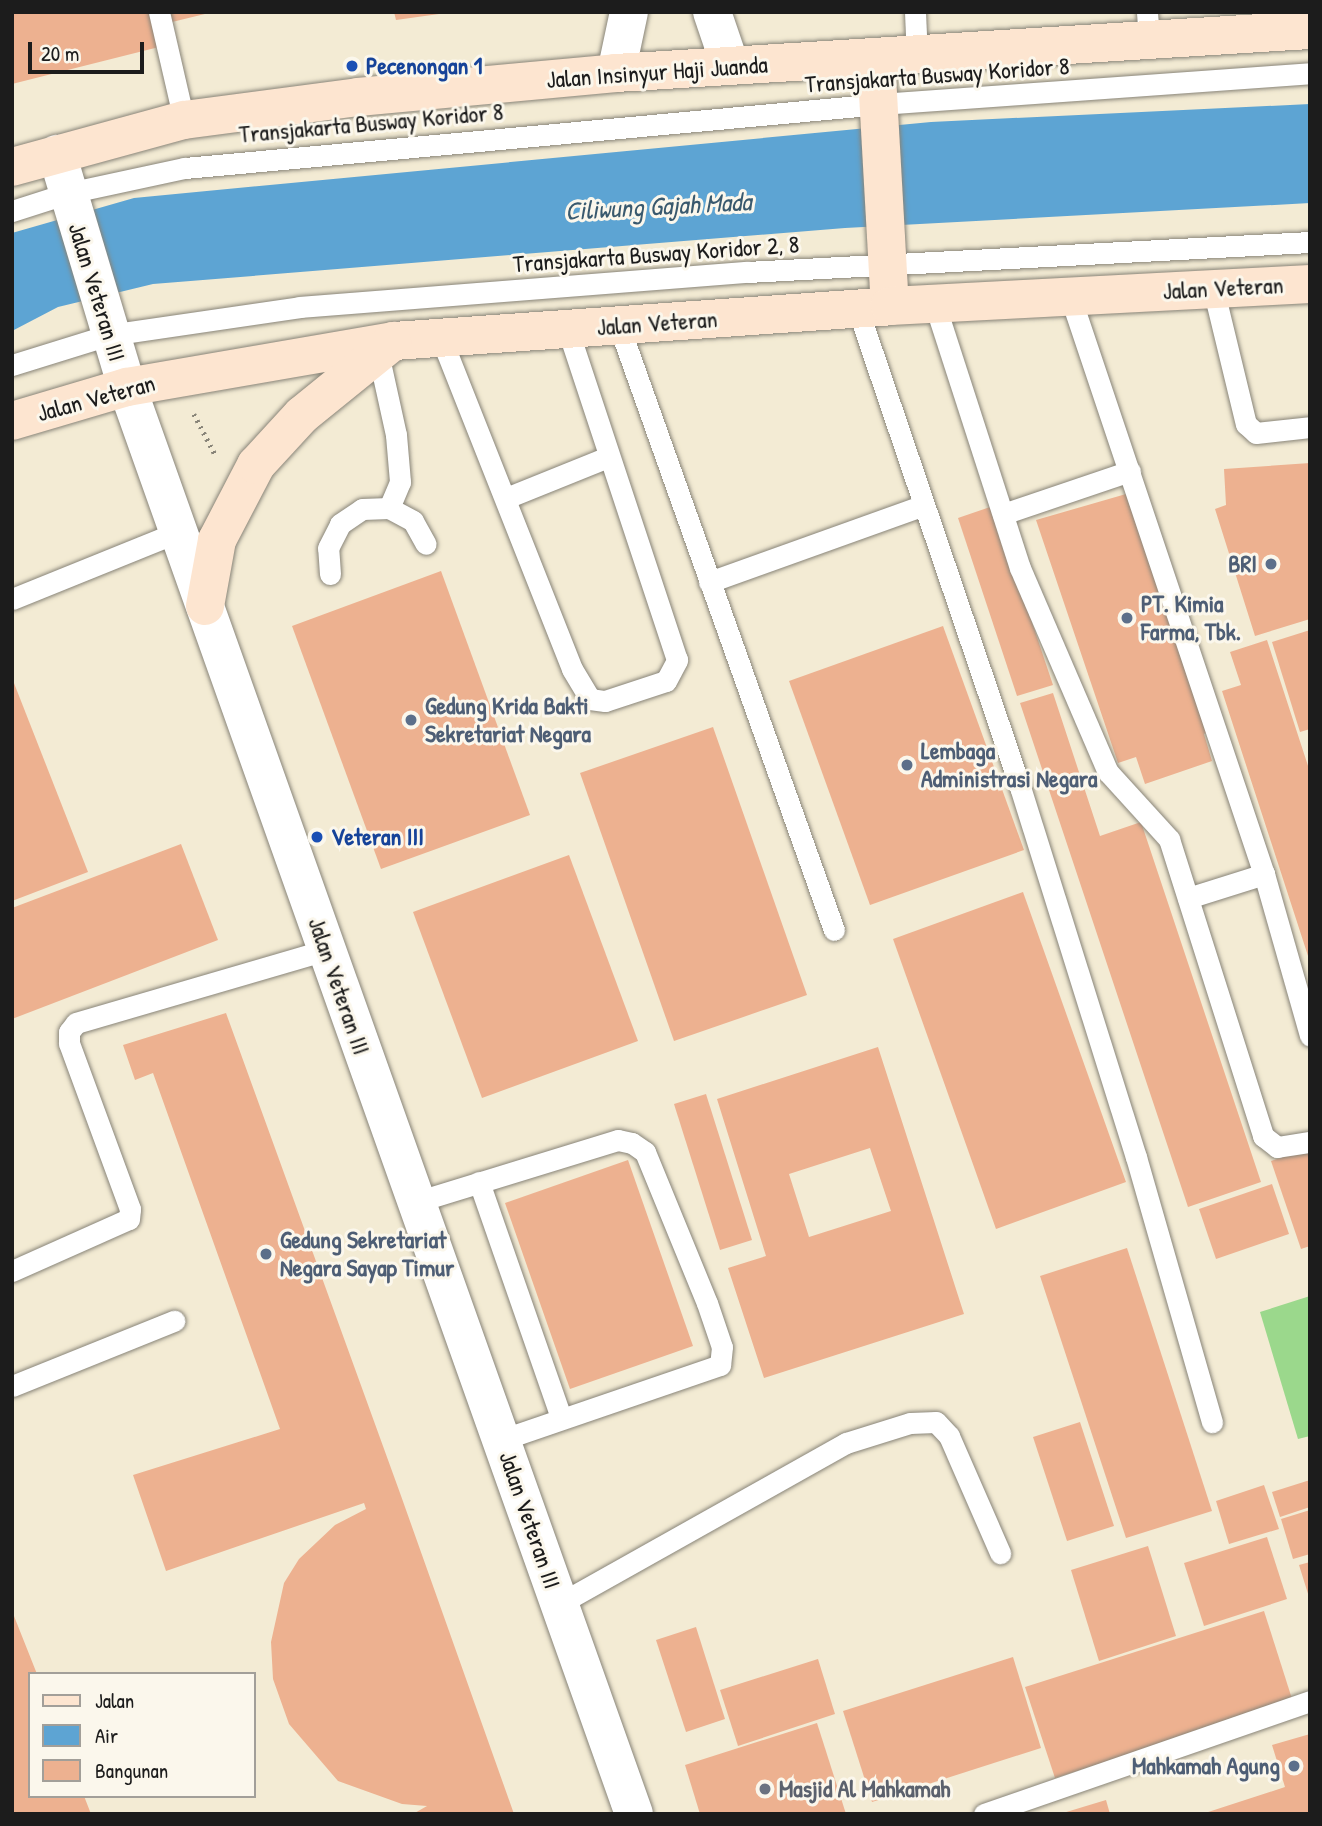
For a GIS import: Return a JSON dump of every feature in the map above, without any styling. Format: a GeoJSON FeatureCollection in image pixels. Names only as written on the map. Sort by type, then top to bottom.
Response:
{"type":"FeatureCollection","features":[{"type":"Feature","properties":{"kind":"main road","name":"Jalan Insinyur Haji Juanda"},"geometry":{"type":"LineString","coordinates":[[12,167],[184,120],[358,97],[616,73],[917,57],[1148,26],[1310,30]]}},
{"type":"Feature","properties":{"kind":"main road"},"geometry":{"type":"LineString","coordinates":[[874,308],[888,249],[876,58]]}},
{"type":"Feature","properties":{"kind":"main road","name":"Jalan Veteran"},"geometry":{"type":"LineString","coordinates":[[12,421],[127,387],[441,338],[935,304],[1310,284]]}},
{"type":"Feature","properties":{"kind":"main road"},"geometry":{"type":"LineString","coordinates":[[205,606],[217,540],[248,476],[302,415],[386,347]]}},
{"type":"Feature","properties":{"kind":"street"},"geometry":{"type":"LineString","coordinates":[[616,73],[629,12]]}},
{"type":"Feature","properties":{"kind":"street"},"geometry":{"type":"LineString","coordinates":[[712,12],[730,65]]}},
{"type":"Feature","properties":{"kind":"street","name":"Jalan Veteran III"},"geometry":{"type":"LineString","coordinates":[[57,154],[106,328],[634,1814]]}},
{"type":"Feature","properties":{"kind":"lane"},"geometry":{"type":"LineString","coordinates":[[159,12],[184,120]]}},
{"type":"Feature","properties":{"kind":"lane"},"geometry":{"type":"LineString","coordinates":[[915,12],[917,57]]}},
{"type":"Feature","properties":{"kind":"lane","name":"Transjakarta Busway Koridor 8"},"geometry":{"type":"LineString","coordinates":[[12,211],[70,199],[185,167],[880,112],[1310,74]]}},
{"type":"Feature","properties":{"kind":"lane","name":"Transjakarta Busway Koridor 2, 8"},"geometry":{"type":"LineString","coordinates":[[12,365],[106,328],[888,249],[1310,242]]}},
{"type":"Feature","properties":{"kind":"lane"},"geometry":{"type":"LineString","coordinates":[[1213,288],[1245,424],[1256,433],[1310,427]]}},
{"type":"Feature","properties":{"kind":"lane"},"geometry":{"type":"LineString","coordinates":[[1070,296],[1264,874],[1310,1036]]}},
{"type":"Feature","properties":{"kind":"lane"},"geometry":{"type":"LineString","coordinates":[[935,304],[1020,568],[1108,772],[1123,792],[1162,827],[1188,898],[1264,1136],[1276,1147],[1310,1142]]}},
{"type":"Feature","properties":{"kind":"lane"},"geometry":{"type":"LineString","coordinates":[[874,308],[924,505],[1025,800],[1136,1157],[1212,1422]]}},
{"type":"Feature","properties":{"kind":"lane"},"geometry":{"type":"LineString","coordinates":[[619,326],[834,930]]}},
{"type":"Feature","properties":{"kind":"lane"},"geometry":{"type":"LineString","coordinates":[[441,338],[572,668],[590,699],[605,701],[641,692],[666,681],[677,660],[568,330]]}},
{"type":"Feature","properties":{"kind":"lane"},"geometry":{"type":"LineString","coordinates":[[386,347],[400,482],[389,508]]}},
{"type":"Feature","properties":{"kind":"lane"},"geometry":{"type":"LineString","coordinates":[[506,498],[608,457]]}},
{"type":"Feature","properties":{"kind":"lane"},"geometry":{"type":"LineString","coordinates":[[1003,514],[1130,471]]}},
{"type":"Feature","properties":{"kind":"lane"},"geometry":{"type":"LineString","coordinates":[[709,582],[924,505]]}},
{"type":"Feature","properties":{"kind":"lane"},"geometry":{"type":"LineString","coordinates":[[330,575],[328,548],[340,524],[362,509],[389,508],[413,521],[426,544]]}},
{"type":"Feature","properties":{"kind":"lane"},"geometry":{"type":"LineString","coordinates":[[12,599],[180,531]]}},
{"type":"Feature","properties":{"kind":"lane"},"geometry":{"type":"LineString","coordinates":[[1188,898],[1264,874]]}},
{"type":"Feature","properties":{"kind":"lane"},"geometry":{"type":"LineString","coordinates":[[12,1271],[129,1219],[130,1209],[69,1043],[69,1032],[76,1023],[326,950]]}},
{"type":"Feature","properties":{"kind":"lane"},"geometry":{"type":"LineString","coordinates":[[416,1202],[618,1140],[632,1143],[645,1152],[711,1314],[722,1348],[720,1365],[501,1440]]}},
{"type":"Feature","properties":{"kind":"lane"},"geometry":{"type":"LineString","coordinates":[[479,1182],[561,1418]]}},
{"type":"Feature","properties":{"kind":"lane"},"geometry":{"type":"LineString","coordinates":[[12,1386],[174,1321]]}},
{"type":"Feature","properties":{"kind":"lane"},"geometry":{"type":"LineString","coordinates":[[559,1604],[846,1443],[910,1423],[936,1422],[949,1436],[1000,1553]]}},
{"type":"Feature","properties":{"kind":"lane"},"geometry":{"type":"LineString","coordinates":[[984,1814],[1310,1701]]}},
{"type":"Feature","properties":{"kind":"path"},"geometry":{"type":"LineString","coordinates":[[183,377],[201,431],[216,455],[248,476]]}},
{"type":"Feature","properties":{"kind":"green space"},"geometry":{"type":"Polygon","coordinates":[[[1310,1296],[1310,1436],[1298,1439],[1260,1312],[1310,1296]]]}},
{"type":"Feature","properties":{"kind":"water","name":"Ciliwung Gajah Mada"},"geometry":{"type":"Polygon","coordinates":[[[1310,104],[1310,203],[845,228],[153,284],[58,307],[12,331],[12,233],[134,198],[931,122],[1310,104]]]}},
{"type":"Feature","properties":{"kind":"building"},"geometry":{"type":"Polygon","coordinates":[[[12,12],[150,12],[159,47],[12,84],[12,12]]]}},
{"type":"Feature","properties":{"kind":"building"},"geometry":{"type":"Polygon","coordinates":[[[170,12],[209,12],[209,13],[172,22],[170,12]]]}},
{"type":"Feature","properties":{"kind":"building"},"geometry":{"type":"Polygon","coordinates":[[[394,12],[439,12],[439,14],[396,20],[394,12]]]}},
{"type":"Feature","properties":{"kind":"building","name":"BRI"},"geometry":{"type":"Polygon","coordinates":[[[1310,463],[1310,619],[1255,636],[1215,509],[1226,505],[1224,469],[1310,463]]]}},
{"type":"Feature","properties":{"kind":"building"},"geometry":{"type":"Polygon","coordinates":[[[1133,492],[1209,731],[1204,734],[1212,761],[1145,784],[1136,757],[1118,763],[1036,520],[1133,492]]]}},
{"type":"Feature","properties":{"kind":"building"},"geometry":{"type":"Polygon","coordinates":[[[993,506],[1053,685],[1017,696],[958,518],[993,506]]]}},
{"type":"Feature","properties":{"kind":"building","name":"Gedung Krida Bakti Sekretariat Negara"},"geometry":{"type":"Polygon","coordinates":[[[441,571],[530,815],[381,869],[292,626],[441,571]]]}},
{"type":"Feature","properties":{"kind":"building","name":"Lembaga Administrasi Negara"},"geometry":{"type":"Polygon","coordinates":[[[943,626],[1024,850],[870,905],[789,681],[943,626]]]}},
{"type":"Feature","properties":{"kind":"building"},"geometry":{"type":"Polygon","coordinates":[[[1310,630],[1310,729],[1300,732],[1272,642],[1310,630]]]}},
{"type":"Feature","properties":{"kind":"building"},"geometry":{"type":"Polygon","coordinates":[[[1267,640],[1310,772],[1309,959],[1222,691],[1241,685],[1230,652],[1267,640]]]}},
{"type":"Feature","properties":{"kind":"building"},"geometry":{"type":"Polygon","coordinates":[[[12,678],[88,872],[12,901],[12,678]]]}},
{"type":"Feature","properties":{"kind":"building"},"geometry":{"type":"Polygon","coordinates":[[[1053,693],[1100,836],[1141,822],[1261,1182],[1188,1207],[1020,703],[1053,693]]]}},
{"type":"Feature","properties":{"kind":"building"},"geometry":{"type":"Polygon","coordinates":[[[713,727],[807,995],[674,1041],[580,773],[713,727]]]}},
{"type":"Feature","properties":{"kind":"building"},"geometry":{"type":"Polygon","coordinates":[[[181,844],[218,940],[12,1019],[12,908],[181,844]]]}},
{"type":"Feature","properties":{"kind":"building"},"geometry":{"type":"Polygon","coordinates":[[[569,855],[638,1041],[482,1098],[413,912],[569,855]]]}},
{"type":"Feature","properties":{"kind":"building"},"geometry":{"type":"Polygon","coordinates":[[[1023,892],[1126,1182],[996,1229],[893,939],[1023,892]]]}},
{"type":"Feature","properties":{"kind":"building","name":"Gedung Sekretariat Negara Sayap Timur"},"geometry":{"type":"Polygon","coordinates":[[[226,1013],[514,1814],[413,1814],[427,1806],[402,1804],[338,1781],[289,1724],[273,1679],[271,1642],[284,1583],[299,1559],[335,1525],[366,1509],[364,1503],[166,1571],[133,1475],[280,1429],[153,1073],[135,1080],[123,1045],[226,1013]]]}},
{"type":"Feature","properties":{"kind":"building"},"geometry":{"type":"Polygon","coordinates":[[[878,1047],[964,1314],[764,1378],[728,1268],[766,1256],[717,1099],[878,1047]],[[870,1148],[789,1174],[809,1237],[891,1211],[870,1148]]]}},
{"type":"Feature","properties":{"kind":"building"},"geometry":{"type":"Polygon","coordinates":[[[706,1094],[752,1240],[720,1250],[674,1104],[706,1094]]]}},
{"type":"Feature","properties":{"kind":"building"},"geometry":{"type":"Polygon","coordinates":[[[1310,1148],[1310,1246],[1301,1249],[1271,1161],[1310,1148]]]}},
{"type":"Feature","properties":{"kind":"building"},"geometry":{"type":"Polygon","coordinates":[[[628,1160],[693,1346],[570,1389],[505,1203],[628,1160]]]}},
{"type":"Feature","properties":{"kind":"building"},"geometry":{"type":"Polygon","coordinates":[[[1272,1184],[1289,1234],[1216,1259],[1199,1209],[1272,1184]]]}},
{"type":"Feature","properties":{"kind":"building"},"geometry":{"type":"Polygon","coordinates":[[[1127,1248],[1212,1511],[1126,1538],[1040,1276],[1127,1248]]]}},
{"type":"Feature","properties":{"kind":"building"},"geometry":{"type":"Polygon","coordinates":[[[1080,1422],[1114,1526],[1067,1541],[1033,1437],[1080,1422]]]}},
{"type":"Feature","properties":{"kind":"building"},"geometry":{"type":"Polygon","coordinates":[[[1310,1480],[1310,1507],[1280,1517],[1272,1492],[1310,1480]]]}},
{"type":"Feature","properties":{"kind":"building"},"geometry":{"type":"Polygon","coordinates":[[[1264,1485],[1279,1529],[1229,1544],[1216,1501],[1264,1485]]]}},
{"type":"Feature","properties":{"kind":"building"},"geometry":{"type":"Polygon","coordinates":[[[1310,1510],[1310,1554],[1293,1559],[1281,1519],[1310,1510]]]}},
{"type":"Feature","properties":{"kind":"building"},"geometry":{"type":"Polygon","coordinates":[[[1267,1537],[1287,1599],[1204,1626],[1184,1563],[1267,1537]]]}},
{"type":"Feature","properties":{"kind":"building"},"geometry":{"type":"Polygon","coordinates":[[[1148,1546],[1176,1636],[1099,1661],[1071,1570],[1148,1546]]]}},
{"type":"Feature","properties":{"kind":"building"},"geometry":{"type":"Polygon","coordinates":[[[1310,1562],[1310,1597],[1309,1597],[1299,1565],[1310,1562]]]}},
{"type":"Feature","properties":{"kind":"building"},"geometry":{"type":"Polygon","coordinates":[[[12,1611],[36,1672],[28,1672],[28,1798],[85,1798],[91,1814],[12,1814],[12,1611]]]}},
{"type":"Feature","properties":{"kind":"building"},"geometry":{"type":"Polygon","coordinates":[[[1264,1611],[1293,1702],[1055,1778],[1025,1687],[1264,1611]]]}},
{"type":"Feature","properties":{"kind":"building"},"geometry":{"type":"Polygon","coordinates":[[[696,1627],[725,1719],[686,1732],[656,1640],[696,1627]]]}},
{"type":"Feature","properties":{"kind":"building"},"geometry":{"type":"Polygon","coordinates":[[[1013,1657],[1041,1748],[872,1802],[843,1711],[1013,1657]]]}},
{"type":"Feature","properties":{"kind":"building"},"geometry":{"type":"Polygon","coordinates":[[[818,1659],[835,1714],[738,1746],[720,1690],[818,1659]]]}},
{"type":"Feature","properties":{"kind":"building","name":"Masjid Al Mahkamah"},"geometry":{"type":"Polygon","coordinates":[[[817,1723],[846,1814],[700,1814],[685,1765],[817,1723]]]}},
{"type":"Feature","properties":{"kind":"building","name":"Mahkamah Agung"},"geometry":{"type":"Polygon","coordinates":[[[1310,1734],[1310,1814],[1202,1814],[1285,1787],[1272,1745],[1310,1734]]]}},
{"type":"Feature","properties":{"kind":"building","name":"Mahkamah Agung"},"geometry":{"type":"Polygon","coordinates":[[[1106,1800],[1110,1814],[1063,1814],[1063,1813],[1106,1800]]]}},
{"type":"Feature","properties":{"kind":"place","name":"Pecenongan 1"},"geometry":{"type":"Point","coordinates":[352,66]}},
{"type":"Feature","properties":{"kind":"place","name":"BRI"},"geometry":{"type":"Point","coordinates":[1271,564]}},
{"type":"Feature","properties":{"kind":"place","name":"PT. Kimia Farma, Tbk."},"geometry":{"type":"Point","coordinates":[1127,618]}},
{"type":"Feature","properties":{"kind":"place","name":"Gedung Krida Bakti Sekretariat Negara"},"geometry":{"type":"Point","coordinates":[411,720]}},
{"type":"Feature","properties":{"kind":"place","name":"Lembaga Administrasi Negara"},"geometry":{"type":"Point","coordinates":[907,765]}},
{"type":"Feature","properties":{"kind":"place","name":"Veteran III"},"geometry":{"type":"Point","coordinates":[317,837]}},
{"type":"Feature","properties":{"kind":"place","name":"Gedung Sekretariat Negara Sayap Timur"},"geometry":{"type":"Point","coordinates":[266,1254]}},
{"type":"Feature","properties":{"kind":"place","name":"Mahkamah Agung"},"geometry":{"type":"Point","coordinates":[1294,1766]}},
{"type":"Feature","properties":{"kind":"place","name":"Masjid Al Mahkamah"},"geometry":{"type":"Point","coordinates":[765,1789]}}]}
